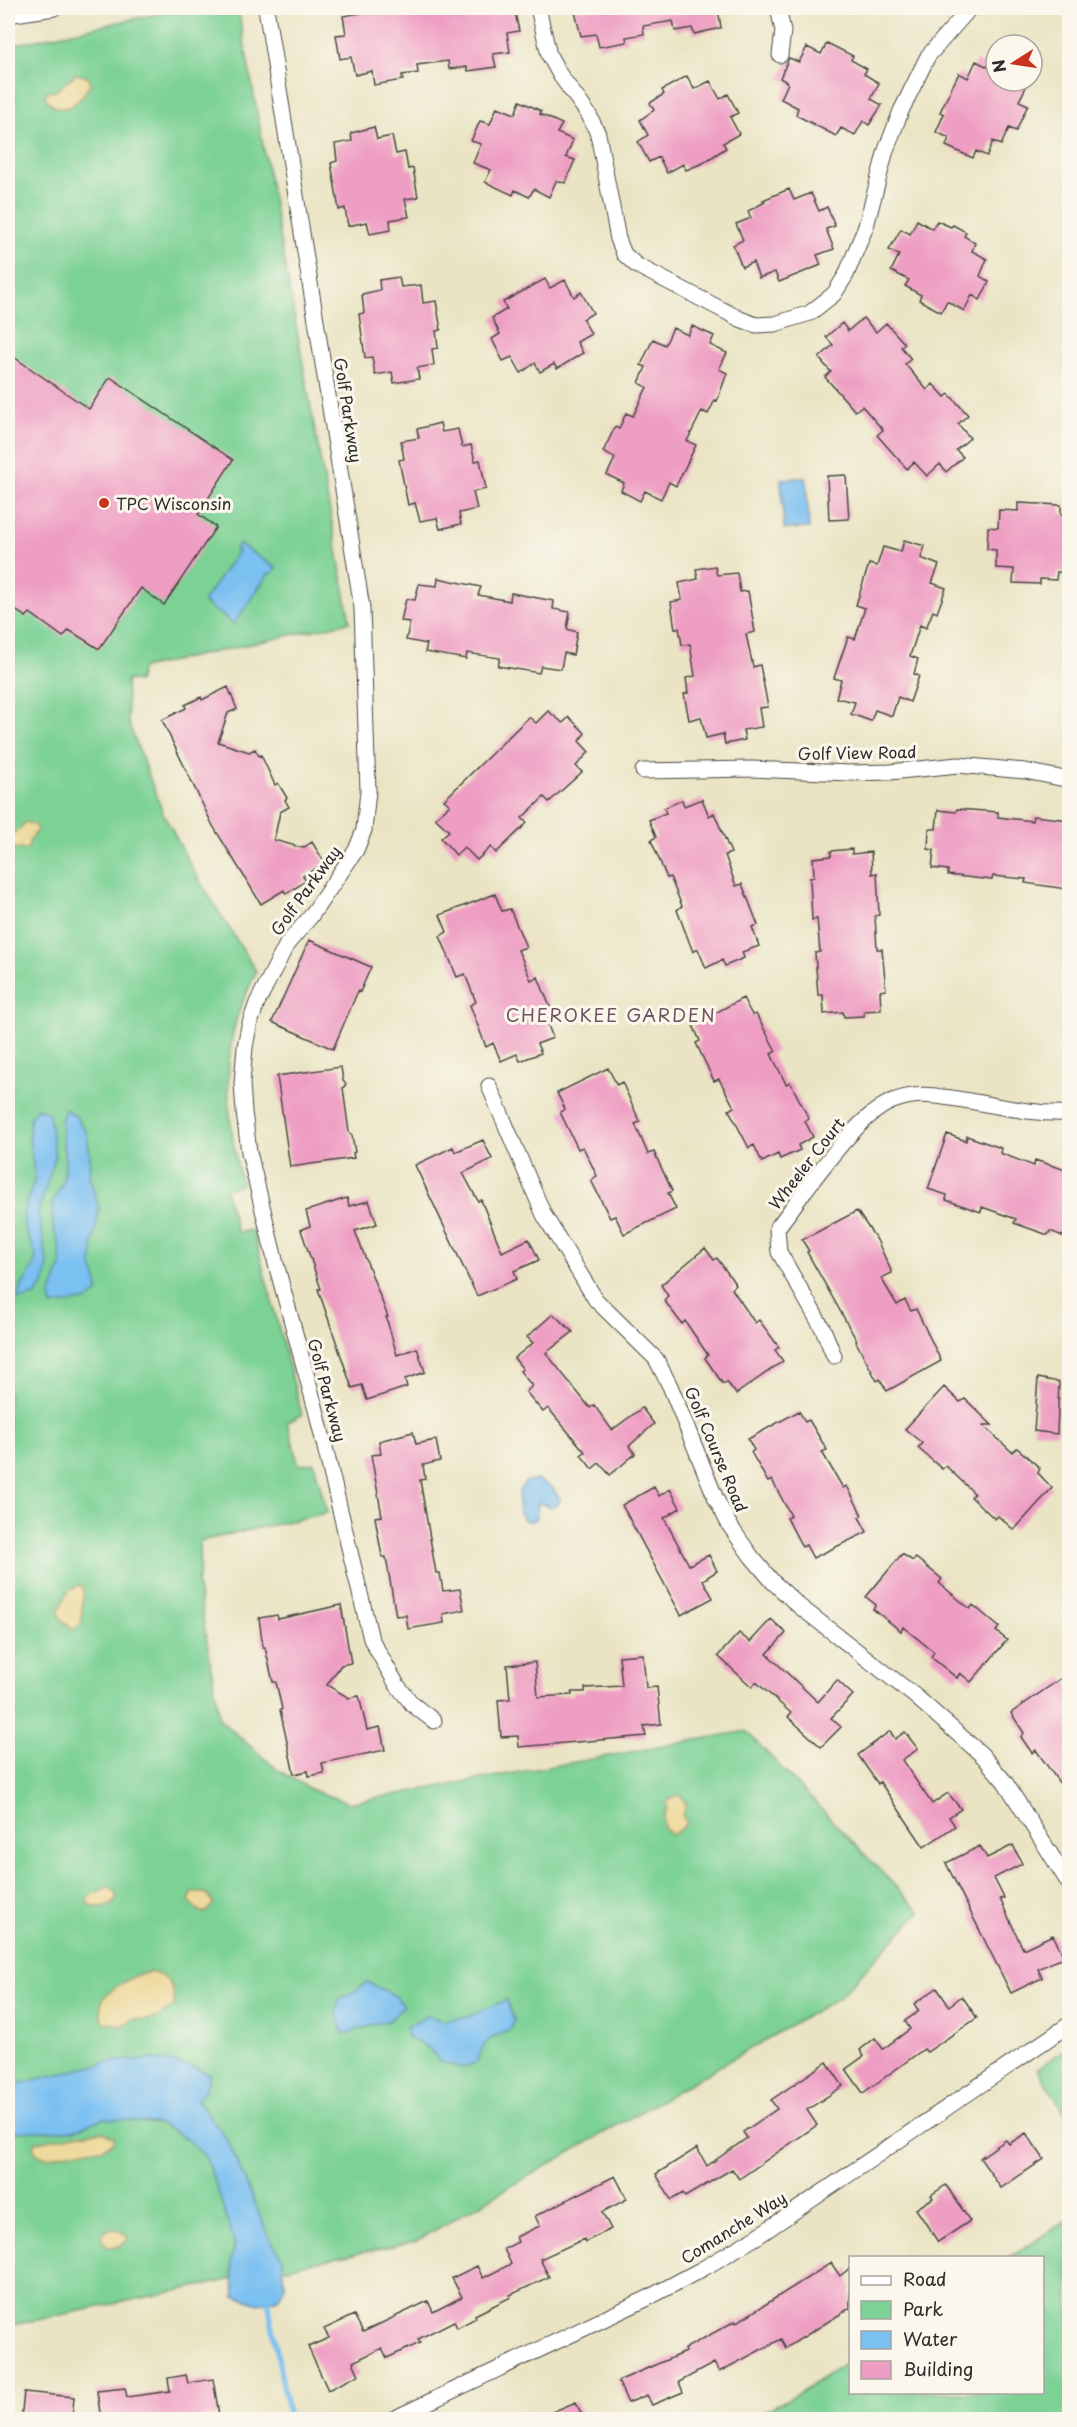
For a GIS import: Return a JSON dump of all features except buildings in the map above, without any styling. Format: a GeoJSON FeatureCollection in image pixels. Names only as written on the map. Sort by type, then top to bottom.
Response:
{"type":"FeatureCollection","features":[{"type":"Feature","properties":{"kind":"street"},"geometry":{"type":"LineString","coordinates":[[8,15],[54,8]]}},
{"type":"Feature","properties":{"kind":"street","name":"Golf Parkway"},"geometry":{"type":"LineString","coordinates":[[266,8],[362,608],[368,791],[364,830],[356,850],[311,916],[287,944],[257,1003],[245,1047],[242,1083],[244,1112],[249,1152],[276,1264],[316,1410],[371,1639],[397,1685],[412,1704],[435,1721]]}},
{"type":"Feature","properties":{"kind":"street"},"geometry":{"type":"LineString","coordinates":[[538,8],[549,55],[560,75],[590,115],[598,134],[618,239],[624,254],[636,265],[756,325],[783,322],[810,313],[834,294],[846,275],[866,225],[890,140],[901,111],[928,56],[970,8]]}},
{"type":"Feature","properties":{"kind":"street"},"geometry":{"type":"LineString","coordinates":[[778,8],[783,31],[780,55]]}},
{"type":"Feature","properties":{"kind":"street","name":"Golf View Road"},"geometry":{"type":"LineString","coordinates":[[643,771],[751,769],[851,773],[890,772],[958,765],[1025,771],[1070,780]]}},
{"type":"Feature","properties":{"kind":"street","name":"Golf Course Road"},"geometry":{"type":"LineString","coordinates":[[489,1086],[544,1215],[596,1300],[656,1359],[670,1386],[716,1499],[730,1526],[750,1556],[773,1582],[800,1606],[915,1696],[982,1755],[1005,1782],[1070,1885]]}},
{"type":"Feature","properties":{"kind":"street","name":"Wheeler Court"},"geometry":{"type":"LineString","coordinates":[[834,1356],[823,1329],[779,1252],[777,1228],[859,1124],[893,1101],[916,1096],[941,1096],[1042,1112],[1070,1113]]}},
{"type":"Feature","properties":{"kind":"street","name":"Comanche Way"},"geometry":{"type":"LineString","coordinates":[[391,2420],[646,2299],[704,2268],[758,2236],[1070,2024]]}},
{"type":"Feature","properties":{"kind":"green space","name":"TPC Wisconsin"},"geometry":{"type":"Polygon","coordinates":[[[184,8],[238,8],[350,622],[142,668],[138,682],[126,680],[128,722],[163,813],[194,872],[256,971],[238,1014],[233,1034],[228,1077],[231,1122],[242,1185],[225,1189],[237,1232],[253,1230],[302,1415],[287,1422],[299,1465],[314,1463],[327,1513],[200,1541],[200,1572],[197,1582],[220,1720],[278,1770],[312,1790],[349,1803],[746,1731],[920,1912],[838,1998],[416,2241],[8,2326],[8,46],[184,8]]]}},
{"type":"Feature","properties":{"kind":"green space"},"geometry":{"type":"Polygon","coordinates":[[[1069,2046],[1069,2120],[1037,2069],[1069,2046]]]}},
{"type":"Feature","properties":{"kind":"green space"},"geometry":{"type":"Polygon","coordinates":[[[1069,2219],[1069,2419],[749,2419],[800,2393],[849,2361],[849,2394],[1044,2394],[1044,2256],[1012,2256],[1069,2219]]]}},
{"type":"Feature","properties":{"kind":"sand"},"geometry":{"type":"Polygon","coordinates":[[[76,74],[88,77],[90,84],[81,97],[64,108],[51,104],[45,97],[47,92],[56,91],[76,74]]]}},
{"type":"Feature","properties":{"kind":"sand"},"geometry":{"type":"Polygon","coordinates":[[[25,822],[35,825],[37,831],[30,839],[28,849],[15,849],[8,841],[10,835],[20,829],[25,822]]]}},
{"type":"Feature","properties":{"kind":"sand"},"geometry":{"type":"Polygon","coordinates":[[[79,1585],[83,1587],[82,1623],[74,1630],[62,1621],[58,1612],[67,1593],[79,1585]]]}},
{"type":"Feature","properties":{"kind":"sand"},"geometry":{"type":"Polygon","coordinates":[[[675,1796],[681,1796],[686,1805],[682,1815],[686,1821],[685,1825],[672,1835],[664,1829],[663,1817],[668,1807],[666,1803],[675,1796]]]}},
{"type":"Feature","properties":{"kind":"sand"},"geometry":{"type":"Polygon","coordinates":[[[109,1886],[116,1893],[116,1900],[113,1904],[103,1907],[89,1905],[88,1897],[109,1886]]]}},
{"type":"Feature","properties":{"kind":"sand"},"geometry":{"type":"Polygon","coordinates":[[[192,1893],[206,1894],[214,1904],[206,1913],[201,1913],[189,1902],[192,1893]]]}},
{"type":"Feature","properties":{"kind":"sand"},"geometry":{"type":"Polygon","coordinates":[[[148,1972],[160,1975],[169,1983],[172,1987],[174,2006],[158,2017],[147,2020],[133,2019],[122,2026],[104,2022],[100,2012],[101,2004],[106,1996],[121,1984],[148,1972]]]}},
{"type":"Feature","properties":{"kind":"sand"},"geometry":{"type":"Polygon","coordinates":[[[104,2132],[114,2137],[113,2143],[101,2149],[73,2151],[48,2158],[37,2153],[34,2147],[36,2142],[104,2132]]]}},
{"type":"Feature","properties":{"kind":"sand"},"geometry":{"type":"Polygon","coordinates":[[[109,2229],[117,2229],[128,2237],[123,2245],[107,2247],[101,2238],[102,2233],[109,2229]]]}},
{"type":"Feature","properties":{"kind":"water"},"geometry":{"type":"Polygon","coordinates":[[[806,478],[809,528],[784,529],[781,479],[806,478]]]}},
{"type":"Feature","properties":{"kind":"water"},"geometry":{"type":"Polygon","coordinates":[[[239,544],[276,568],[271,574],[269,573],[234,624],[203,602],[238,551],[235,549],[239,544]]]}},
{"type":"Feature","properties":{"kind":"water"},"geometry":{"type":"Polygon","coordinates":[[[37,1108],[49,1113],[55,1158],[38,1212],[48,1265],[44,1284],[35,1296],[18,1300],[22,1285],[33,1268],[36,1256],[24,1226],[23,1213],[35,1178],[29,1138],[30,1118],[37,1108]]]}},
{"type":"Feature","properties":{"kind":"water"},"geometry":{"type":"Polygon","coordinates":[[[65,1109],[76,1116],[87,1134],[90,1156],[89,1176],[99,1209],[93,1243],[92,1266],[98,1292],[88,1300],[52,1306],[50,1296],[61,1265],[59,1242],[53,1226],[52,1204],[63,1182],[65,1162],[61,1122],[65,1109]]]}},
{"type":"Feature","properties":{"kind":"water"},"geometry":{"type":"Polygon","coordinates":[[[537,1480],[552,1487],[560,1499],[559,1504],[552,1507],[538,1502],[537,1515],[533,1521],[526,1521],[518,1508],[520,1491],[525,1482],[537,1480]]]}},
{"type":"Feature","properties":{"kind":"water"},"geometry":{"type":"Polygon","coordinates":[[[367,1982],[396,1996],[403,2006],[390,2020],[343,2034],[336,2013],[339,1999],[367,1982]]]}},
{"type":"Feature","properties":{"kind":"water"},"geometry":{"type":"Polygon","coordinates":[[[506,2000],[514,2020],[510,2030],[488,2041],[477,2062],[462,2068],[438,2061],[429,2049],[407,2038],[406,2028],[428,2015],[442,2021],[468,2017],[506,2000]]]}},
{"type":"Feature","properties":{"kind":"water"},"geometry":{"type":"Polygon","coordinates":[[[154,2059],[193,2067],[210,2075],[206,2088],[197,2100],[228,2141],[268,2235],[282,2257],[285,2286],[278,2299],[259,2304],[235,2296],[231,2260],[235,2245],[217,2188],[205,2156],[185,2138],[160,2124],[104,2118],[73,2130],[8,2132],[8,2086],[115,2061],[154,2059]]]}},
{"type":"Feature","properties":{"kind":"waterway"},"geometry":{"type":"LineString","coordinates":[[267,2295],[288,2413]]}},
{"type":"Feature","properties":{"kind":"place","name":"TPC Wisconsin"},"geometry":{"type":"Point","coordinates":[104,503]}},
{"type":"Feature","properties":{"kind":"district","name":"CHEROKEE GARDEN"},"geometry":{"type":"Point","coordinates":[611,1014]}}]}
